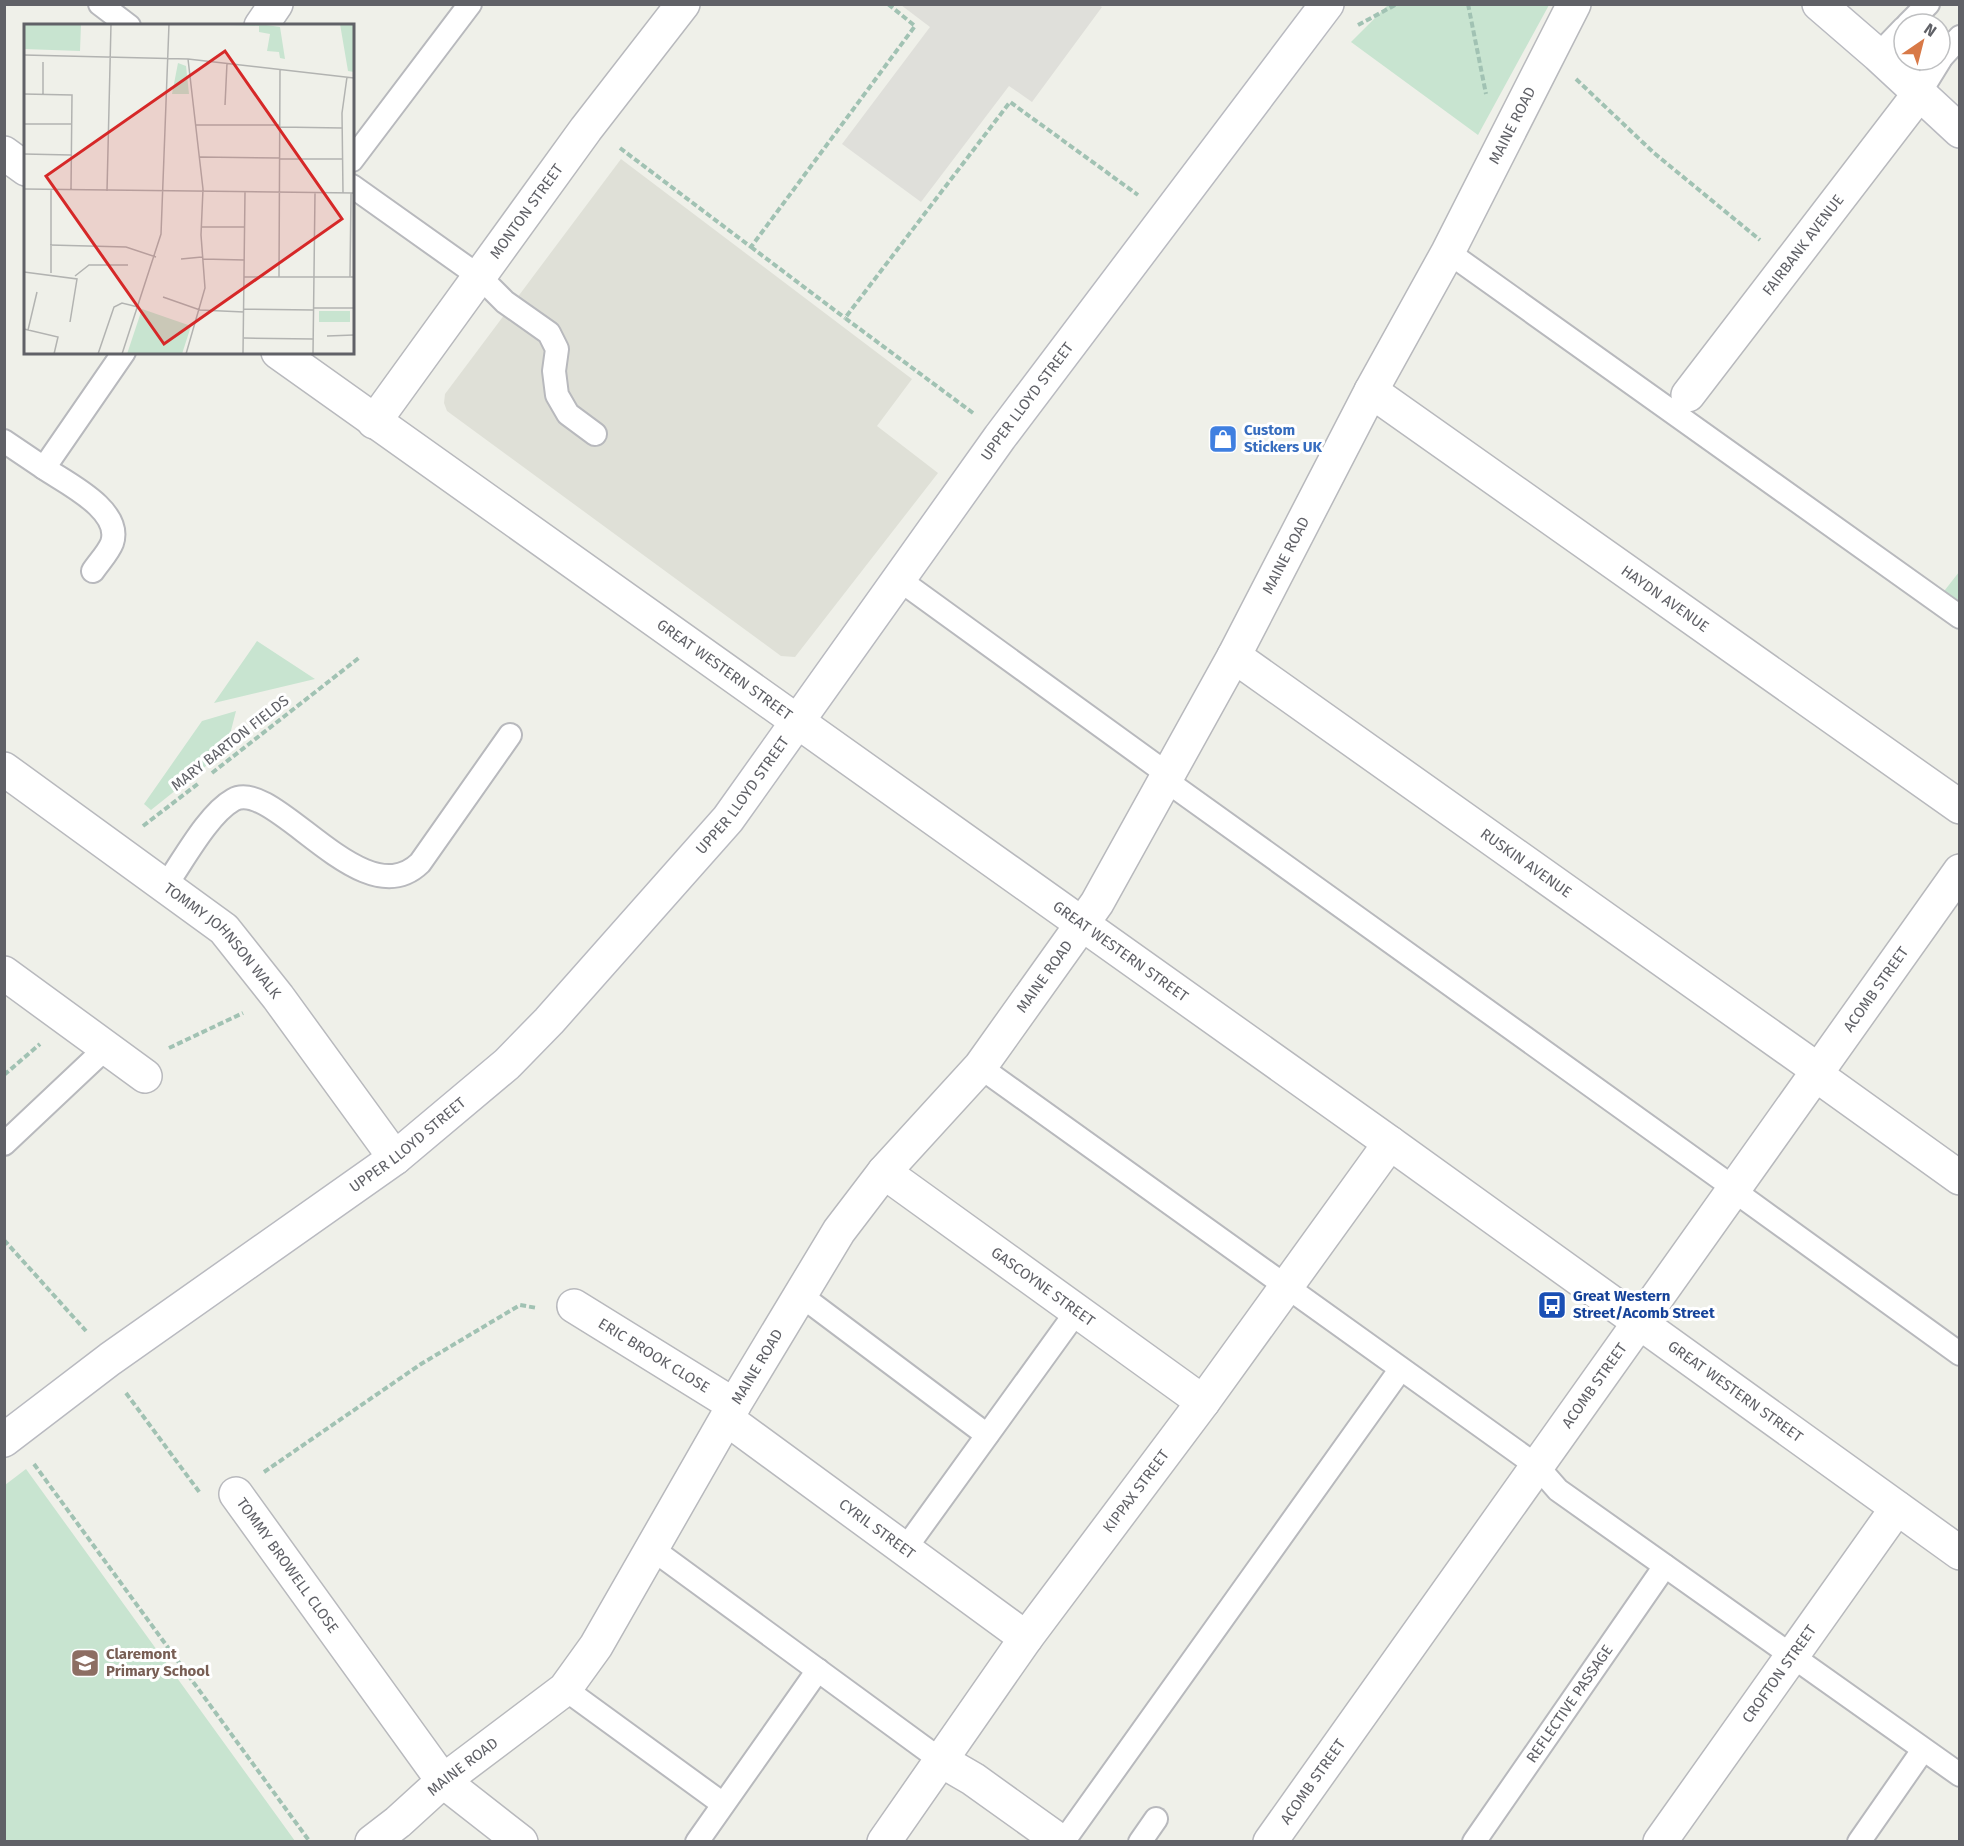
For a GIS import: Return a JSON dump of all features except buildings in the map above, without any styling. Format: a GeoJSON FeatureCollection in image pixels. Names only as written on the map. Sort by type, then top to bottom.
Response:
{"type":"FeatureCollection","features":[{"type":"Feature","properties":{"kind":"street"},"geometry":{"type":"LineString","coordinates":[[262,24],[276,4]]}},
{"type":"Feature","properties":{"kind":"street","name":"MONTON STREET"},"geometry":{"type":"LineString","coordinates":[[374,422],[586,129],[682,4]]}},
{"type":"Feature","properties":{"kind":"street","name":"UPPER LLOYD STREET"},"geometry":{"type":"LineString","coordinates":[[7,1437],[107,1361],[395,1158],[507,1064],[549,1021],[728,819],[798,723],[897,578],[1000,437],[1327,4]]}},
{"type":"Feature","properties":{"kind":"street","name":"MAINE ROAD"},"geometry":{"type":"LineString","coordinates":[[372,1842],[398,1822],[442,1781],[565,1689],[596,1646],[799,1294],[839,1231],[884,1172],[980,1066],[1082,925],[1169,776],[1234,656],[1371,391],[1448,252],[1574,4]]}},
{"type":"Feature","properties":{"kind":"street"},"geometry":{"type":"LineString","coordinates":[[1819,4],[1878,55],[1959,131]]}},
{"type":"Feature","properties":{"kind":"street","name":"FAIRBANK AVENUE"},"geometry":{"type":"LineString","coordinates":[[1688,395],[1919,94]]}},
{"type":"Feature","properties":{"kind":"street"},"geometry":{"type":"LineString","coordinates":[[4,153],[24,168]]}},
{"type":"Feature","properties":{"kind":"street","name":"GREAT WESTERN STREET"},"geometry":{"type":"LineString","coordinates":[[281,354],[1390,1143],[1959,1553]]}},
{"type":"Feature","properties":{"kind":"street","name":"HAYDN AVENUE"},"geometry":{"type":"LineString","coordinates":[[1371,391],[1959,807]]}},
{"type":"Feature","properties":{"kind":"street","name":"RUSKIN AVENUE"},"geometry":{"type":"LineString","coordinates":[[1234,656],[1816,1072],[1959,1178]]}},
{"type":"Feature","properties":{"kind":"street","name":"TOMMY JOHNSON WALK"},"geometry":{"type":"LineString","coordinates":[[4,769],[224,929],[278,997],[395,1158]]}},
{"type":"Feature","properties":{"kind":"street","name":"ACOMB STREET"},"geometry":{"type":"LineString","coordinates":[[1270,1842],[1959,871]]}},
{"type":"Feature","properties":{"kind":"street"},"geometry":{"type":"LineString","coordinates":[[4,973],[145,1076]]}},
{"type":"Feature","properties":{"kind":"street","name":"KIPPAX STREET"},"geometry":{"type":"LineString","coordinates":[[884,1842],[1026,1638],[1203,1402],[1390,1143]]}},
{"type":"Feature","properties":{"kind":"street","name":"GASCOYNE STREET"},"geometry":{"type":"LineString","coordinates":[[884,1172],[1203,1402]]}},
{"type":"Feature","properties":{"kind":"street","name":"ERIC BROOK CLOSE"},"geometry":{"type":"LineString","coordinates":[[574,1306],[731,1412]]}},
{"type":"Feature","properties":{"kind":"street","name":"CYRIL STREET"},"geometry":{"type":"LineString","coordinates":[[731,1412],[905,1549],[1026,1638]]}},
{"type":"Feature","properties":{"kind":"street","name":"TOMMY BROWELL CLOSE"},"geometry":{"type":"LineString","coordinates":[[236,1494],[442,1781],[521,1842]]}},
{"type":"Feature","properties":{"kind":"street","name":"CROFTON STREET"},"geometry":{"type":"LineString","coordinates":[[1660,1842],[1897,1508]]}},
{"type":"Feature","properties":{"kind":"street"},"geometry":{"type":"LineString","coordinates":[[942,1761],[973,1779],[1062,1842]]}},
{"type":"Feature","properties":{"kind":"lane"},"geometry":{"type":"LineString","coordinates":[[100,4],[126,24]]}},
{"type":"Feature","properties":{"kind":"lane"},"geometry":{"type":"LineString","coordinates":[[354,157],[470,4]]}},
{"type":"Feature","properties":{"kind":"lane"},"geometry":{"type":"LineString","coordinates":[[1878,55],[1892,40]]}},
{"type":"Feature","properties":{"kind":"lane"},"geometry":{"type":"LineString","coordinates":[[1919,94],[1933,72]]}},
{"type":"Feature","properties":{"kind":"lane"},"geometry":{"type":"LineString","coordinates":[[354,187],[480,277],[505,302],[549,333],[557,349],[554,371],[557,395],[568,414],[595,434]]}},
{"type":"Feature","properties":{"kind":"lane"},"geometry":{"type":"LineString","coordinates":[[1448,252],[1959,618]]}},
{"type":"Feature","properties":{"kind":"lane"},"geometry":{"type":"LineString","coordinates":[[44,468],[123,354]]}},
{"type":"Feature","properties":{"kind":"lane"},"geometry":{"type":"LineString","coordinates":[[4,441],[100,507],[113,524],[112,543],[93,571]]}},
{"type":"Feature","properties":{"kind":"lane"},"geometry":{"type":"LineString","coordinates":[[897,578],[1169,776],[1176,787],[1185,794],[1959,1354]]}},
{"type":"Feature","properties":{"kind":"lane"},"geometry":{"type":"LineString","coordinates":[[166,885],[220,810],[235,798],[252,799],[278,812],[355,867],[383,878],[408,874],[420,863],[510,735]]}},
{"type":"Feature","properties":{"kind":"lane"},"geometry":{"type":"LineString","coordinates":[[4,1144],[106,1048]]}},
{"type":"Feature","properties":{"kind":"lane"},"geometry":{"type":"LineString","coordinates":[[980,1066],[1536,1466],[1558,1490],[1959,1775]]}},
{"type":"Feature","properties":{"kind":"lane"},"geometry":{"type":"LineString","coordinates":[[799,1294],[987,1435]]}},
{"type":"Feature","properties":{"kind":"lane"},"geometry":{"type":"LineString","coordinates":[[905,1549],[1077,1311]]}},
{"type":"Feature","properties":{"kind":"lane"},"geometry":{"type":"LineString","coordinates":[[1062,1842],[1400,1370]]}},
{"type":"Feature","properties":{"kind":"lane"},"geometry":{"type":"LineString","coordinates":[[651,1548],[942,1761]]}},
{"type":"Feature","properties":{"kind":"lane","name":"REFLECTIVE PASSAGE"},"geometry":{"type":"LineString","coordinates":[[1474,1842],[1665,1566]]}},
{"type":"Feature","properties":{"kind":"lane"},"geometry":{"type":"LineString","coordinates":[[696,1842],[818,1670]]}},
{"type":"Feature","properties":{"kind":"lane"},"geometry":{"type":"LineString","coordinates":[[565,1689],[723,1804]]}},
{"type":"Feature","properties":{"kind":"lane"},"geometry":{"type":"LineString","coordinates":[[1859,1842],[1923,1750]]}},
{"type":"Feature","properties":{"kind":"lane"},"geometry":{"type":"LineString","coordinates":[[1140,1842],[1156,1819]]}},
{"type":"Feature","properties":{"kind":"path"},"geometry":{"type":"LineString","coordinates":[[751,247],[915,26],[888,4]]}},
{"type":"Feature","properties":{"kind":"path"},"geometry":{"type":"LineString","coordinates":[[1355,27],[1397,4]]}},
{"type":"Feature","properties":{"kind":"path"},"geometry":{"type":"LineString","coordinates":[[1468,4],[1486,96]]}},
{"type":"Feature","properties":{"kind":"path"},"geometry":{"type":"LineString","coordinates":[[1574,77],[1654,153],[1763,242]]}},
{"type":"Feature","properties":{"kind":"path"},"geometry":{"type":"LineString","coordinates":[[845,318],[1010,102],[1146,201]]}},
{"type":"Feature","properties":{"kind":"path"},"geometry":{"type":"LineString","coordinates":[[620,148],[977,416]]}},
{"type":"Feature","properties":{"kind":"path","name":"MARY BARTON FIELDS"},"geometry":{"type":"LineString","coordinates":[[209,775],[360,657]]}},
{"type":"Feature","properties":{"kind":"path","name":"MARY BARTON FIELDS"},"geometry":{"type":"LineString","coordinates":[[114,849],[200,782]]}},
{"type":"Feature","properties":{"kind":"path"},"geometry":{"type":"LineString","coordinates":[[145,1076],[165,1050],[278,997]]}},
{"type":"Feature","properties":{"kind":"path"},"geometry":{"type":"LineString","coordinates":[[4,1075],[68,1019]]}},
{"type":"Feature","properties":{"kind":"path"},"geometry":{"type":"LineString","coordinates":[[4,1240],[107,1361]]}},
{"type":"Feature","properties":{"kind":"path"},"geometry":{"type":"LineString","coordinates":[[236,1494],[421,1364],[520,1305],[537,1308],[574,1306]]}},
{"type":"Feature","properties":{"kind":"path","name":"TOMMY BROWELL CLOSE"},"geometry":{"type":"LineString","coordinates":[[107,1361],[212,1510],[236,1494]]}},
{"type":"Feature","properties":{"kind":"path"},"geometry":{"type":"LineString","coordinates":[[7,1437],[310,1842]]}},
{"type":"Feature","properties":{"kind":"shaded area"},"geometry":{"type":"Polygon","coordinates":[[[901,5],[1098,5],[1102,7],[1032,102],[1009,86],[921,202],[842,144],[930,27],[901,5]]]}},
{"type":"Feature","properties":{"kind":"shaded area"},"geometry":{"type":"Polygon","coordinates":[[[621,159],[912,379],[877,426],[938,473],[795,657],[781,656],[447,411],[444,403],[445,394],[621,159]]]}},
{"type":"Feature","properties":{"kind":"green space"},"geometry":{"type":"Polygon","coordinates":[[[1388,5],[1549,5],[1478,135],[1351,42],[1388,5]]]}},
{"type":"Feature","properties":{"kind":"green space"},"geometry":{"type":"Polygon","coordinates":[[[1959,572],[1959,614],[1938,599],[1959,572]]]}},
{"type":"Feature","properties":{"kind":"green space"},"geometry":{"type":"Polygon","coordinates":[[[257,641],[315,679],[214,703],[257,641]]]}},
{"type":"Feature","properties":{"kind":"green space"},"geometry":{"type":"Polygon","coordinates":[[[236,711],[226,750],[151,810],[144,804],[202,721],[236,711]]]}},
{"type":"Feature","properties":{"kind":"green space","name":"Claremont Primary School"},"geometry":{"type":"Polygon","coordinates":[[[26,1469],[295,1841],[5,1841],[5,1485],[26,1469]]]}},
{"type":"Feature","properties":{"kind":"place","name":"Custom Stickers UK"},"geometry":{"type":"Point","coordinates":[1223,439]}},
{"type":"Feature","properties":{"kind":"place","name":"Great Western Street/Acomb Street"},"geometry":{"type":"Point","coordinates":[1552,1305]}},
{"type":"Feature","properties":{"kind":"place","name":"Claremont Primary School"},"geometry":{"type":"Point","coordinates":[85,1663]}}]}
